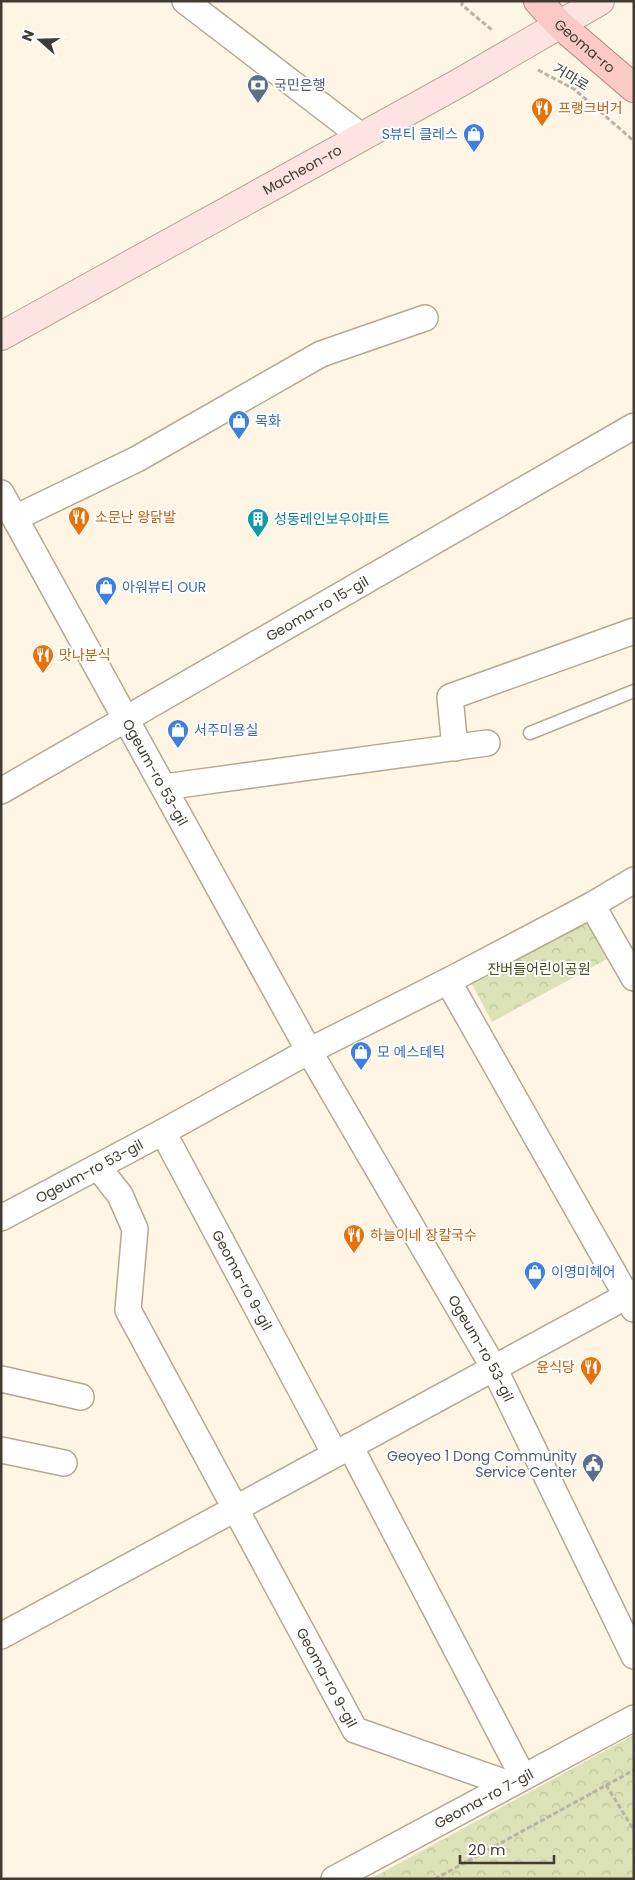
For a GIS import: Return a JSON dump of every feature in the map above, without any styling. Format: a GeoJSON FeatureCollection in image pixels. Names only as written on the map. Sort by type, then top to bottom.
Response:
{"type":"FeatureCollection","features":[{"type":"Feature","properties":{"kind":"main road","name":"Geoma-ro"},"geometry":{"type":"LineString","coordinates":[[538,1],[559,24],[634,88]]}},
{"type":"Feature","properties":{"kind":"street"},"geometry":{"type":"LineString","coordinates":[[185,1],[361,136]]}},
{"type":"Feature","properties":{"kind":"street","name":"Macheon-ro"},"geometry":{"type":"LineString","coordinates":[[1,336],[459,83],[600,1]]}},
{"type":"Feature","properties":{"kind":"street"},"geometry":{"type":"LineString","coordinates":[[15,518],[137,459],[321,354],[425,318]]}},
{"type":"Feature","properties":{"kind":"street","name":"Geoma-ro 15-gil"},"geometry":{"type":"LineString","coordinates":[[1,791],[634,426]]}},
{"type":"Feature","properties":{"kind":"street","name":"Ogeum-ro 53-gil"},"geometry":{"type":"LineString","coordinates":[[1,493],[309,1051],[494,1368],[634,1656]]}},
{"type":"Feature","properties":{"kind":"street"},"geometry":{"type":"LineString","coordinates":[[455,748],[450,698],[634,631]]}},
{"type":"Feature","properties":{"kind":"street"},"geometry":{"type":"LineString","coordinates":[[164,787],[488,743]]}},
{"type":"Feature","properties":{"kind":"street","name":"Ogeum-ro 53-gil"},"geometry":{"type":"LineString","coordinates":[[1,1218],[163,1132],[309,1051],[448,981],[592,905],[634,880]]}},
{"type":"Feature","properties":{"kind":"street"},"geometry":{"type":"LineString","coordinates":[[592,905],[634,978]]}},
{"type":"Feature","properties":{"kind":"street"},"geometry":{"type":"LineString","coordinates":[[1,1636],[494,1368],[631,1299],[448,981]]}},
{"type":"Feature","properties":{"kind":"street","name":"Geoma-ro 9-gil"},"geometry":{"type":"LineString","coordinates":[[163,1132],[343,1450],[516,1780]]}},
{"type":"Feature","properties":{"kind":"street","name":"Geoma-ro 9-gil"},"geometry":{"type":"LineString","coordinates":[[98,1167],[120,1196],[135,1228],[128,1310],[355,1730],[516,1780]]}},
{"type":"Feature","properties":{"kind":"street"},"geometry":{"type":"LineString","coordinates":[[1,1379],[81,1397]]}},
{"type":"Feature","properties":{"kind":"street"},"geometry":{"type":"LineString","coordinates":[[1,1450],[64,1463]]}},
{"type":"Feature","properties":{"kind":"street","name":"Geoma-ro 7-gil"},"geometry":{"type":"LineString","coordinates":[[334,1879],[634,1718]]}},
{"type":"Feature","properties":{"kind":"lane"},"geometry":{"type":"LineString","coordinates":[[530,733],[634,691]]}},
{"type":"Feature","properties":{"kind":"path","name":"거마로"},"geometry":{"type":"LineString","coordinates":[[541,72],[574,89],[634,141]]}},
{"type":"Feature","properties":{"kind":"path"},"geometry":{"type":"LineString","coordinates":[[438,1878],[634,1770]]}},
{"type":"Feature","properties":{"kind":"path"},"geometry":{"type":"LineString","coordinates":[[606,1785],[634,1830]]}},
{"type":"Feature","properties":{"kind":"green space","name":"잔버들어린이공원"},"geometry":{"type":"Polygon","coordinates":[[[585,917],[607,959],[492,1022],[470,980],[585,917]]]}},
{"type":"Feature","properties":{"kind":"green space"},"geometry":{"type":"Polygon","coordinates":[[[634,1735],[634,1879],[370,1879],[634,1735]]]}},
{"type":"Feature","properties":{"kind":"place","name":"국민은행"},"geometry":{"type":"Point","coordinates":[258,104]}},
{"type":"Feature","properties":{"kind":"place","name":"프랭크버거"},"geometry":{"type":"Point","coordinates":[542,127]}},
{"type":"Feature","properties":{"kind":"place","name":"S뷰티 클레스"},"geometry":{"type":"Point","coordinates":[474,153]}},
{"type":"Feature","properties":{"kind":"place","name":"목화"},"geometry":{"type":"Point","coordinates":[239,440]}},
{"type":"Feature","properties":{"kind":"place","name":"소문난 왕닭발"},"geometry":{"type":"Point","coordinates":[79,536]}},
{"type":"Feature","properties":{"kind":"place","name":"성동레인보우아파트"},"geometry":{"type":"Point","coordinates":[258,538]}},
{"type":"Feature","properties":{"kind":"place","name":"아워뷰티 OUR"},"geometry":{"type":"Point","coordinates":[106,606]}},
{"type":"Feature","properties":{"kind":"place","name":"맛나분식"},"geometry":{"type":"Point","coordinates":[43,674]}},
{"type":"Feature","properties":{"kind":"place","name":"서주미용실"},"geometry":{"type":"Point","coordinates":[178,749]}},
{"type":"Feature","properties":{"kind":"place","name":"모 에스테틱"},"geometry":{"type":"Point","coordinates":[361,1071]}},
{"type":"Feature","properties":{"kind":"place","name":"하늘이네 장칼국수"},"geometry":{"type":"Point","coordinates":[354,1254]}},
{"type":"Feature","properties":{"kind":"place","name":"이영미헤어"},"geometry":{"type":"Point","coordinates":[535,1291]}},
{"type":"Feature","properties":{"kind":"place","name":"윤식당"},"geometry":{"type":"Point","coordinates":[591,1386]}},
{"type":"Feature","properties":{"kind":"place","name":"Geoyeo 1 Dong Community Service Center"},"geometry":{"type":"Point","coordinates":[593,1483]}}]}
